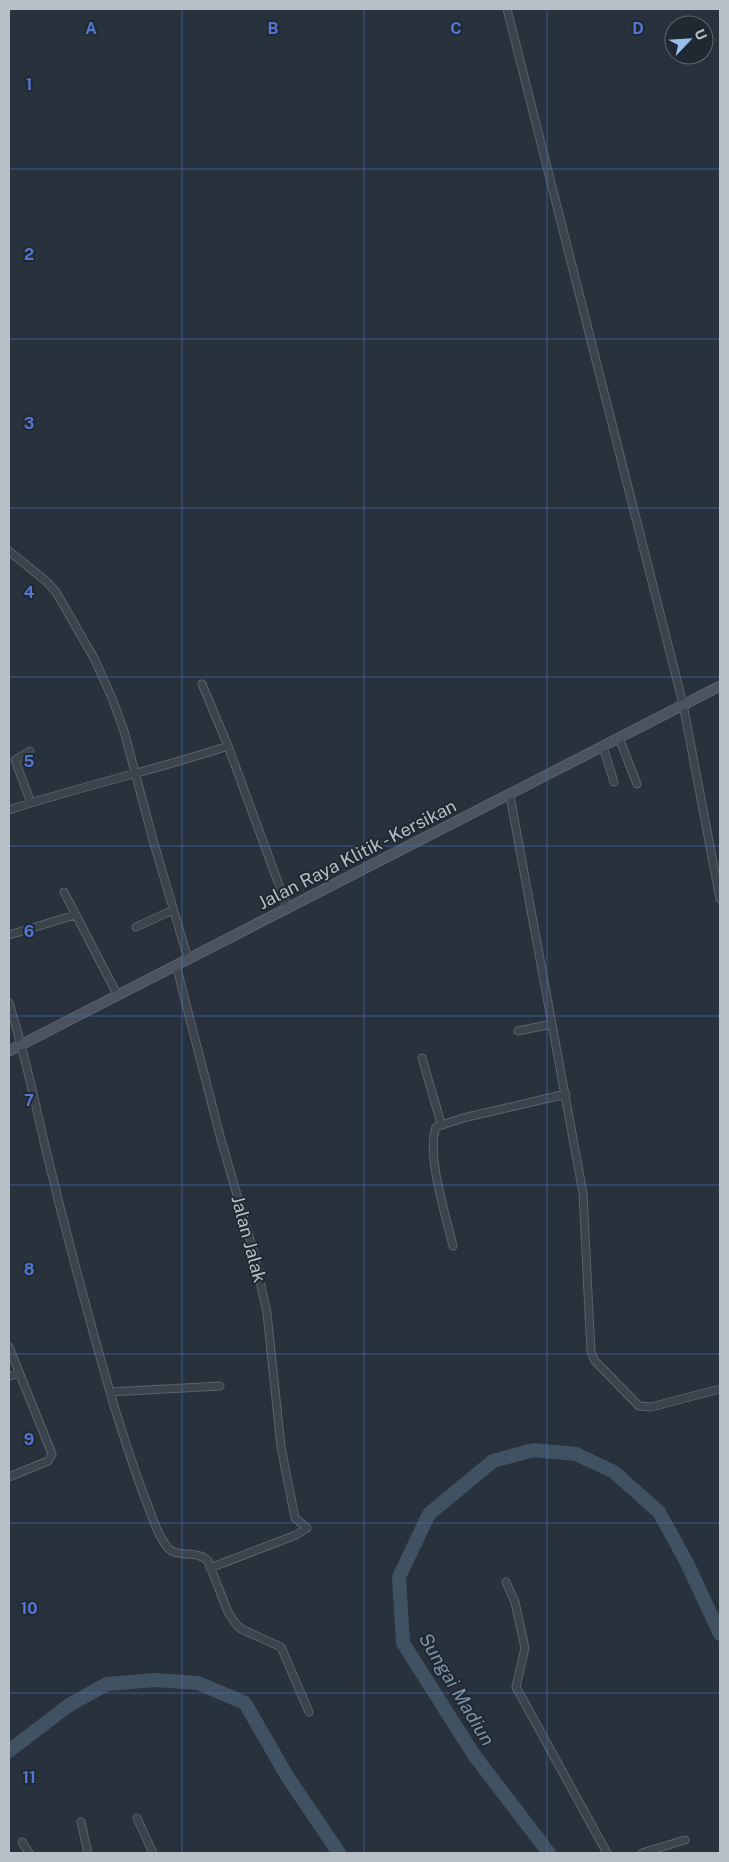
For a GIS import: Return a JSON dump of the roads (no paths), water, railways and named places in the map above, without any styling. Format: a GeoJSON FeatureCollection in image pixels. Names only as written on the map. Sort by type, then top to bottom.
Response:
{"type":"FeatureCollection","features":[{"type":"Feature","properties":{"kind":"street"},"geometry":{"type":"LineString","coordinates":[[507,9],[683,704],[720,899]]}},
{"type":"Feature","properties":{"kind":"street"},"geometry":{"type":"LineString","coordinates":[[9,551],[52,586],[94,658],[115,706],[188,959]]}},
{"type":"Feature","properties":{"kind":"street"},"geometry":{"type":"LineString","coordinates":[[202,684],[228,746],[287,907]]}},
{"type":"Feature","properties":{"kind":"street","name":"Jalan Raya Klitik - Kersikan"},"geometry":{"type":"LineString","coordinates":[[9,1051],[287,907],[510,796],[720,686]]}},
{"type":"Feature","properties":{"kind":"street"},"geometry":{"type":"LineString","coordinates":[[619,738],[637,784]]}},
{"type":"Feature","properties":{"kind":"street"},"geometry":{"type":"LineString","coordinates":[[9,810],[63,792],[136,774],[228,746]]}},
{"type":"Feature","properties":{"kind":"street"},"geometry":{"type":"LineString","coordinates":[[603,747],[614,782]]}},
{"type":"Feature","properties":{"kind":"street"},"geometry":{"type":"LineString","coordinates":[[30,751],[15,760],[32,803]]}},
{"type":"Feature","properties":{"kind":"street"},"geometry":{"type":"LineString","coordinates":[[510,796],[583,1193],[589,1342],[595,1360],[633,1402],[644,1408],[720,1389]]}},
{"type":"Feature","properties":{"kind":"street"},"geometry":{"type":"LineString","coordinates":[[64,892],[118,996]]}},
{"type":"Feature","properties":{"kind":"street"},"geometry":{"type":"LineString","coordinates":[[136,927],[173,910]]}},
{"type":"Feature","properties":{"kind":"street"},"geometry":{"type":"LineString","coordinates":[[9,935],[75,915]]}},
{"type":"Feature","properties":{"kind":"street","name":"Jalan Jalak"},"geometry":{"type":"LineString","coordinates":[[176,965],[220,1136],[254,1250],[267,1313],[281,1447],[295,1518],[307,1528],[296,1535],[210,1568]]}},
{"type":"Feature","properties":{"kind":"street"},"geometry":{"type":"LineString","coordinates":[[9,1004],[22,1044],[64,1219],[110,1392],[132,1463],[165,1546],[173,1553],[203,1556],[210,1568],[228,1612],[236,1624],[281,1647],[309,1712]]}},
{"type":"Feature","properties":{"kind":"street"},"geometry":{"type":"LineString","coordinates":[[518,1031],[552,1024]]}},
{"type":"Feature","properties":{"kind":"street"},"geometry":{"type":"LineString","coordinates":[[422,1058],[440,1123],[434,1134],[434,1162],[453,1246]]}},
{"type":"Feature","properties":{"kind":"street"},"geometry":{"type":"LineString","coordinates":[[440,1123],[566,1094]]}},
{"type":"Feature","properties":{"kind":"street"},"geometry":{"type":"LineString","coordinates":[[9,1348],[51,1456],[48,1461],[9,1477]]}},
{"type":"Feature","properties":{"kind":"street"},"geometry":{"type":"LineString","coordinates":[[9,1376],[19,1373]]}},
{"type":"Feature","properties":{"kind":"street"},"geometry":{"type":"LineString","coordinates":[[110,1392],[220,1386]]}},
{"type":"Feature","properties":{"kind":"street"},"geometry":{"type":"LineString","coordinates":[[506,1582],[520,1616],[525,1648],[516,1687],[607,1853]]}},
{"type":"Feature","properties":{"kind":"street"},"geometry":{"type":"LineString","coordinates":[[137,1818],[153,1853]]}},
{"type":"Feature","properties":{"kind":"street"},"geometry":{"type":"LineString","coordinates":[[81,1822],[88,1853]]}},
{"type":"Feature","properties":{"kind":"street"},"geometry":{"type":"LineString","coordinates":[[642,1853],[684,1840]]}},
{"type":"Feature","properties":{"kind":"street"},"geometry":{"type":"LineString","coordinates":[[22,1842],[29,1853]]}},
{"type":"Feature","properties":{"kind":"waterway","name":"Sungai Madiun"},"geometry":{"type":"LineString","coordinates":[[549,1853],[474,1755],[403,1643],[399,1577],[429,1514],[493,1461],[533,1450],[576,1454],[614,1472],[659,1512],[687,1563],[720,1634]]}},
{"type":"Feature","properties":{"kind":"waterway","name":"Sungai Madiun"},"geometry":{"type":"LineString","coordinates":[[9,1751],[69,1705],[107,1684],[155,1680],[198,1683],[245,1703],[287,1776],[339,1853]]}}]}
